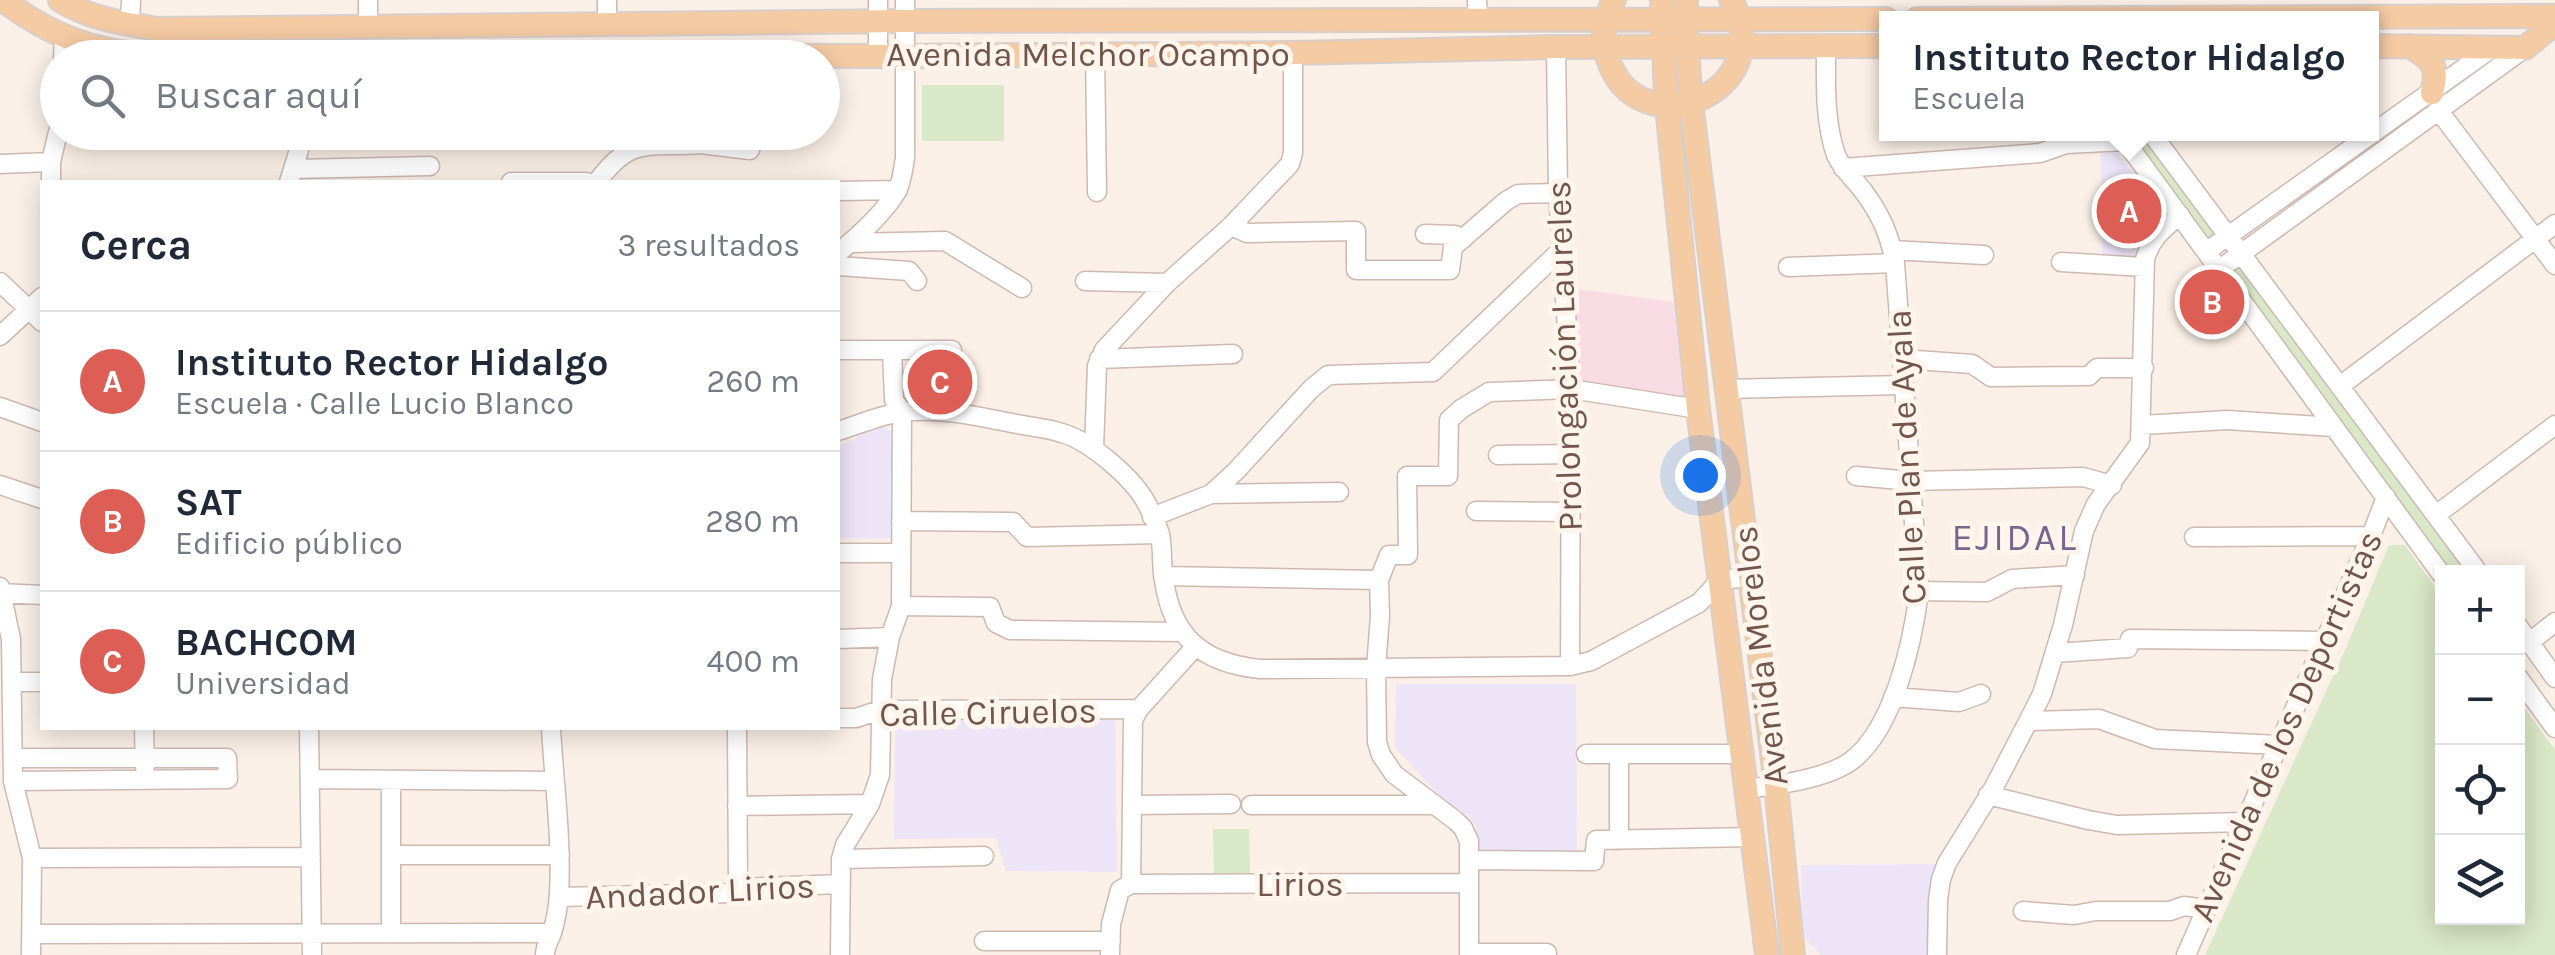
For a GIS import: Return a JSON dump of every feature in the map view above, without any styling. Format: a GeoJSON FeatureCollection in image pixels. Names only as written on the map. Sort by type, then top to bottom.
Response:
{"type":"FeatureCollection","features":[{"type":"Feature","properties":{"kind":"main road","name":"Avenida Melchor Ocampo"},"geometry":{"type":"LineString","coordinates":[[3,0],[54,40]]}},
{"type":"Feature","properties":{"kind":"main road","name":"Avenida Melchor Ocampo"},"geometry":{"type":"LineString","coordinates":[[60,0],[72,8],[158,29],[607,25],[878,11],[1020,21],[1424,21],[1478,10],[1736,10],[1879,19]]}},
{"type":"Feature","properties":{"kind":"main road"},"geometry":{"type":"LineString","coordinates":[[2496,46],[2551,0]]}},
{"type":"Feature","properties":{"kind":"main road","name":"Avenida Morelos"},"geometry":{"type":"LineString","coordinates":[[1662,10],[1675,47],[1698,409],[1768,955]]}},
{"type":"Feature","properties":{"kind":"main road","name":"Avenida Morelos"},"geometry":{"type":"LineString","coordinates":[[1675,47],[1686,10]]}},
{"type":"Feature","properties":{"kind":"main road"},"geometry":{"type":"LineString","coordinates":[[1610,11],[1604,47],[1612,69],[1626,87],[1645,100],[1680,105],[1708,97],[1722,86],[1738,61],[1742,46],[1736,10]]}},
{"type":"Feature","properties":{"kind":"main road"},"geometry":{"type":"LineString","coordinates":[[2379,15],[2530,14],[2555,20]]}},
{"type":"Feature","properties":{"kind":"main road"},"geometry":{"type":"LineString","coordinates":[[2379,46],[2525,48],[2555,20]]}},
{"type":"Feature","properties":{"kind":"main road"},"geometry":{"type":"LineString","coordinates":[[1020,21],[1021,54]]}},
{"type":"Feature","properties":{"kind":"main road"},"geometry":{"type":"LineString","coordinates":[[1424,21],[1424,50]]}},
{"type":"Feature","properties":{"kind":"main road"},"geometry":{"type":"LineString","coordinates":[[462,27],[462,40]]}},
{"type":"Feature","properties":{"kind":"main road","name":"Avenida Melchor Ocampo"},"geometry":{"type":"LineString","coordinates":[[840,55],[1879,46]]}},
{"type":"Feature","properties":{"kind":"main road"},"geometry":{"type":"LineString","coordinates":[[2410,46],[2430,59],[2436,74],[2435,102]]}},
{"type":"Feature","properties":{"kind":"main road","name":"Avenida Morelos"},"geometry":{"type":"LineString","coordinates":[[1680,105],[1727,388],[1794,955]]}},
{"type":"Feature","properties":{"kind":"street"},"geometry":{"type":"LineString","coordinates":[[130,25],[131,0]]}},
{"type":"Feature","properties":{"kind":"street"},"geometry":{"type":"LineString","coordinates":[[368,0],[368,28]]}},
{"type":"Feature","properties":{"kind":"street"},"geometry":{"type":"LineString","coordinates":[[607,0],[607,25]]}},
{"type":"Feature","properties":{"kind":"street"},"geometry":{"type":"LineString","coordinates":[[878,11],[878,55]]}},
{"type":"Feature","properties":{"kind":"street"},"geometry":{"type":"LineString","coordinates":[[844,248],[898,190],[905,158],[906,11]]}},
{"type":"Feature","properties":{"kind":"street","name":"Calle Plan de Ayala"},"geometry":{"type":"LineString","coordinates":[[1747,789],[1830,772],[1851,761],[1879,728],[1893,697],[1915,624],[1919,591],[1894,256],[1878,212],[1836,156],[1826,103],[1826,46]]}},
{"type":"Feature","properties":{"kind":"street"},"geometry":{"type":"LineString","coordinates":[[2220,269],[2435,102],[2496,46]]}},
{"type":"Feature","properties":{"kind":"street","name":"Prolongación Laureles"},"geometry":{"type":"LineString","coordinates":[[1556,47],[1558,193],[1571,389],[1570,666]]}},
{"type":"Feature","properties":{"kind":"street"},"geometry":{"type":"LineString","coordinates":[[2379,138],[2525,48]]}},
{"type":"Feature","properties":{"kind":"street"},"geometry":{"type":"LineString","coordinates":[[1094,449],[1097,366],[1112,340],[1290,164],[1293,53]]}},
{"type":"Feature","properties":{"kind":"street"},"geometry":{"type":"LineString","coordinates":[[1095,54],[1096,192]]}},
{"type":"Feature","properties":{"kind":"street"},"geometry":{"type":"LineString","coordinates":[[2435,102],[2555,265]]}},
{"type":"Feature","properties":{"kind":"street"},"geometry":{"type":"LineString","coordinates":[[1843,168],[2040,153],[2090,141]]}},
{"type":"Feature","properties":{"kind":"street"},"geometry":{"type":"LineString","coordinates":[[2125,141],[2435,565]]}},
{"type":"Feature","properties":{"kind":"street"},"geometry":{"type":"LineString","coordinates":[[2157,141],[2473,565]]}},
{"type":"Feature","properties":{"kind":"street"},"geometry":{"type":"LineString","coordinates":[[2207,252],[2375,141]]}},
{"type":"Feature","properties":{"kind":"street"},"geometry":{"type":"LineString","coordinates":[[51,180],[54,150]]}},
{"type":"Feature","properties":{"kind":"street"},"geometry":{"type":"LineString","coordinates":[[299,150],[292,176],[430,166]]}},
{"type":"Feature","properties":{"kind":"street"},"geometry":{"type":"LineString","coordinates":[[598,180],[612,162],[630,150]]}},
{"type":"Feature","properties":{"kind":"street"},"geometry":{"type":"LineString","coordinates":[[0,164],[51,162]]}},
{"type":"Feature","properties":{"kind":"street"},"geometry":{"type":"LineString","coordinates":[[840,191],[898,190]]}},
{"type":"Feature","properties":{"kind":"street"},"geometry":{"type":"LineString","coordinates":[[1231,226],[1246,233],[1356,232],[1356,270],[1450,270],[1453,247],[1506,202],[1518,194],[1558,193]]}},
{"type":"Feature","properties":{"kind":"street"},"geometry":{"type":"LineString","coordinates":[[1938,955],[1941,879],[2042,694],[2084,531],[2096,504],[2140,443],[2144,267],[2150,244],[2180,215]]}},
{"type":"Feature","properties":{"kind":"street"},"geometry":{"type":"LineString","coordinates":[[2340,386],[2555,224]]}},
{"type":"Feature","properties":{"kind":"street"},"geometry":{"type":"LineString","coordinates":[[1425,234],[1455,235],[1463,240]]}},
{"type":"Feature","properties":{"kind":"street"},"geometry":{"type":"LineString","coordinates":[[844,248],[945,241],[1022,288]]}},
{"type":"Feature","properties":{"kind":"street"},"geometry":{"type":"LineString","coordinates":[[901,521],[1013,522],[1027,537],[1156,526],[1212,494],[1311,388],[1328,376],[1433,372],[1562,249]]}},
{"type":"Feature","properties":{"kind":"street"},"geometry":{"type":"LineString","coordinates":[[1788,267],[1894,256],[1984,255]]}},
{"type":"Feature","properties":{"kind":"street"},"geometry":{"type":"LineString","coordinates":[[2062,262],[2144,267]]}},
{"type":"Feature","properties":{"kind":"street"},"geometry":{"type":"LineString","coordinates":[[840,266],[909,272],[917,281]]}},
{"type":"Feature","properties":{"kind":"street"},"geometry":{"type":"LineString","coordinates":[[1086,281],[1167,283]]}},
{"type":"Feature","properties":{"kind":"street"},"geometry":{"type":"LineString","coordinates":[[0,282],[38,310],[0,336]]}},
{"type":"Feature","properties":{"kind":"street"},"geometry":{"type":"LineString","coordinates":[[840,350],[952,350]]}},
{"type":"Feature","properties":{"kind":"street"},"geometry":{"type":"LineString","coordinates":[[840,955],[841,859],[870,804],[880,775],[882,679],[901,606],[902,412],[894,400],[892,350]]}},
{"type":"Feature","properties":{"kind":"street"},"geometry":{"type":"LineString","coordinates":[[1099,360],[1234,354]]}},
{"type":"Feature","properties":{"kind":"street"},"geometry":{"type":"LineString","coordinates":[[1902,359],[1972,364],[1991,377],[2089,376],[2097,368],[2144,368]]}},
{"type":"Feature","properties":{"kind":"street"},"geometry":{"type":"LineString","coordinates":[[1727,388],[1904,385]]}},
{"type":"Feature","properties":{"kind":"street"},"geometry":{"type":"LineString","coordinates":[[1546,953],[1470,954],[1468,842],[1463,828],[1394,774],[1381,755],[1376,720],[1379,580],[1389,556],[1408,554],[1407,476],[1448,476],[1449,420],[1489,392],[1571,389],[1698,409]]}},
{"type":"Feature","properties":{"kind":"street"},"geometry":{"type":"LineString","coordinates":[[0,407],[40,421]]}},
{"type":"Feature","properties":{"kind":"street"},"geometry":{"type":"LineString","coordinates":[[840,431],[902,412],[956,412],[1064,433],[1094,449],[1146,502],[1156,526],[1172,614],[1189,640],[1217,660],[1240,667],[1570,666],[1591,660],[1699,603],[1720,580],[1750,577]]}},
{"type":"Feature","properties":{"kind":"street"},"geometry":{"type":"LineString","coordinates":[[2142,426],[2227,420],[2334,426]]}},
{"type":"Feature","properties":{"kind":"street"},"geometry":{"type":"LineString","coordinates":[[2436,515],[2555,425]]}},
{"type":"Feature","properties":{"kind":"street"},"geometry":{"type":"LineString","coordinates":[[1498,456],[1571,454]]}},
{"type":"Feature","properties":{"kind":"street"},"geometry":{"type":"LineString","coordinates":[[1856,476],[1912,480],[2083,477],[2112,485]]}},
{"type":"Feature","properties":{"kind":"street"},"geometry":{"type":"LineString","coordinates":[[0,485],[40,498]]}},
{"type":"Feature","properties":{"kind":"street"},"geometry":{"type":"LineString","coordinates":[[1212,494],[1339,492]]}},
{"type":"Feature","properties":{"kind":"street","name":"Avenida de los Deportistas"},"geometry":{"type":"LineString","coordinates":[[2186,955],[2386,498]]}},
{"type":"Feature","properties":{"kind":"street"},"geometry":{"type":"LineString","coordinates":[[1476,511],[1571,512]]}},
{"type":"Feature","properties":{"kind":"street"},"geometry":{"type":"LineString","coordinates":[[2194,538],[2371,536]]}},
{"type":"Feature","properties":{"kind":"street"},"geometry":{"type":"LineString","coordinates":[[840,553],[901,553]]}},
{"type":"Feature","properties":{"kind":"street"},"geometry":{"type":"LineString","coordinates":[[1919,591],[1986,592],[2012,578],[2075,575]]}},
{"type":"Feature","properties":{"kind":"street"},"geometry":{"type":"LineString","coordinates":[[1163,576],[1379,580]]}},
{"type":"Feature","properties":{"kind":"street"},"geometry":{"type":"LineString","coordinates":[[31,955],[32,858],[14,781],[10,639],[1,590],[40,595]]}},
{"type":"Feature","properties":{"kind":"street"},"geometry":{"type":"LineString","coordinates":[[901,606],[990,608],[996,623],[1010,630],[1189,640]]}},
{"type":"Feature","properties":{"kind":"street"},"geometry":{"type":"LineString","coordinates":[[2530,642],[2555,622]]}},
{"type":"Feature","properties":{"kind":"street"},"geometry":{"type":"LineString","coordinates":[[2525,635],[2555,678]]}},
{"type":"Feature","properties":{"kind":"street"},"geometry":{"type":"LineString","coordinates":[[840,639],[890,638]]}},
{"type":"Feature","properties":{"kind":"street"},"geometry":{"type":"LineString","coordinates":[[2055,652],[2128,648],[2130,639],[2325,641]]}},
{"type":"Feature","properties":{"kind":"street"},"geometry":{"type":"LineString","coordinates":[[984,940],[1110,948],[1111,924],[1120,890],[1132,884],[1131,727],[1139,709],[1189,640]]}},
{"type":"Feature","properties":{"kind":"street"},"geometry":{"type":"LineString","coordinates":[[12,682],[40,682]]}},
{"type":"Feature","properties":{"kind":"street"},"geometry":{"type":"LineString","coordinates":[[2525,687],[2555,728]]}},
{"type":"Feature","properties":{"kind":"street"},"geometry":{"type":"LineString","coordinates":[[1893,697],[1959,702],[1981,694]]}},
{"type":"Feature","properties":{"kind":"street","name":"Calle Ciruelos"},"geometry":{"type":"LineString","coordinates":[[840,718],[856,718],[880,710],[1139,709]]}},
{"type":"Feature","properties":{"kind":"street"},"geometry":{"type":"LineString","coordinates":[[2030,720],[2100,719],[2155,739],[2279,744]]}},
{"type":"Feature","properties":{"kind":"street"},"geometry":{"type":"LineString","coordinates":[[144,730],[146,778]]}},
{"type":"Feature","properties":{"kind":"street"},"geometry":{"type":"LineString","coordinates":[[309,730],[312,955]]}},
{"type":"Feature","properties":{"kind":"street"},"geometry":{"type":"LineString","coordinates":[[545,955],[559,897],[558,807],[551,730]]}},
{"type":"Feature","properties":{"kind":"street"},"geometry":{"type":"LineString","coordinates":[[737,730],[738,888]]}},
{"type":"Feature","properties":{"kind":"street"},"geometry":{"type":"LineString","coordinates":[[1586,754],[1742,754]]}},
{"type":"Feature","properties":{"kind":"street"},"geometry":{"type":"LineString","coordinates":[[1619,754],[1619,840]]}},
{"type":"Feature","properties":{"kind":"street"},"geometry":{"type":"LineString","coordinates":[[14,758],[227,758],[228,779],[14,781]]}},
{"type":"Feature","properties":{"kind":"street"},"geometry":{"type":"LineString","coordinates":[[310,779],[554,781]]}},
{"type":"Feature","properties":{"kind":"street"},"geometry":{"type":"LineString","coordinates":[[391,780],[391,931]]}},
{"type":"Feature","properties":{"kind":"street"},"geometry":{"type":"LineString","coordinates":[[1988,796],[2117,825],[2245,822]]}},
{"type":"Feature","properties":{"kind":"street"},"geometry":{"type":"LineString","coordinates":[[737,806],[870,804]]}},
{"type":"Feature","properties":{"kind":"street"},"geometry":{"type":"LineString","coordinates":[[1132,805],[1231,804]]}},
{"type":"Feature","properties":{"kind":"street"},"geometry":{"type":"LineString","coordinates":[[1251,805],[1432,805]]}},
{"type":"Feature","properties":{"kind":"street"},"geometry":{"type":"LineString","coordinates":[[1469,860],[1594,860],[1596,840],[1753,837]]}},
{"type":"Feature","properties":{"kind":"street"},"geometry":{"type":"LineString","coordinates":[[391,855],[560,855]]}},
{"type":"Feature","properties":{"kind":"street"},"geometry":{"type":"LineString","coordinates":[[841,859],[984,856]]}},
{"type":"Feature","properties":{"kind":"street"},"geometry":{"type":"LineString","coordinates":[[32,858],[310,857]]}},
{"type":"Feature","properties":{"kind":"street","name":"Lirios"},"geometry":{"type":"LineString","coordinates":[[1132,884],[1469,883]]}},
{"type":"Feature","properties":{"kind":"street","name":"Andador Lirios"},"geometry":{"type":"LineString","coordinates":[[559,897],[734,894],[738,888],[841,884]]}},
{"type":"Feature","properties":{"kind":"street"},"geometry":{"type":"LineString","coordinates":[[2023,910],[2074,915],[2096,910],[2170,911],[2184,906],[2206,909]]}},
{"type":"Feature","properties":{"kind":"street"},"geometry":{"type":"LineString","coordinates":[[31,934],[552,933]]}},
{"type":"Feature","properties":{"kind":"shaded area"},"geometry":{"type":"Polygon","coordinates":[[[2112,147],[2156,201],[2156,220],[2138,241],[2138,264],[2102,264],[2101,148],[2112,147]]]}},
{"type":"Feature","properties":{"kind":"shaded area"},"geometry":{"type":"Polygon","coordinates":[[[1570,288],[1673,302],[1685,402],[1577,385],[1570,288]]]}},
{"type":"Feature","properties":{"kind":"shaded area"},"geometry":{"type":"Polygon","coordinates":[[[871,427],[892,432],[894,539],[840,538],[840,445],[871,427]]]}},
{"type":"Feature","properties":{"kind":"shaded area"},"geometry":{"type":"Polygon","coordinates":[[[1396,684],[1576,684],[1577,855],[1479,855],[1476,826],[1440,797],[1395,747],[1396,684]]]}},
{"type":"Feature","properties":{"kind":"shaded area"},"geometry":{"type":"Polygon","coordinates":[[[1115,715],[1117,872],[1006,871],[996,838],[894,839],[895,718],[1115,715]]]}},
{"type":"Feature","properties":{"kind":"shaded area"},"geometry":{"type":"Polygon","coordinates":[[[1942,864],[1929,892],[1928,955],[1821,955],[1802,936],[1801,865],[1942,864]]]}},
{"type":"Feature","properties":{"kind":"green space"},"geometry":{"type":"Polygon","coordinates":[[[922,85],[1004,85],[1004,141],[922,141],[922,85]]]}},
{"type":"Feature","properties":{"kind":"green space"},"geometry":{"type":"Polygon","coordinates":[[[2133,141],[2146,141],[2215,236],[2206,242],[2133,141]]]}},
{"type":"Feature","properties":{"kind":"green space"},"geometry":{"type":"Polygon","coordinates":[[[2241,267],[2463,565],[2445,565],[2232,275],[2241,267]]]}},
{"type":"Feature","properties":{"kind":"green space"},"geometry":{"type":"Polygon","coordinates":[[[2389,545],[2405,545],[2435,587],[2435,925],[2525,925],[2525,709],[2555,750],[2555,955],[2205,955],[2389,545]]]}},
{"type":"Feature","properties":{"kind":"green space"},"geometry":{"type":"Polygon","coordinates":[[[1213,829],[1249,829],[1250,874],[1214,874],[1213,829]]]}},
{"type":"Feature","properties":{"kind":"place","name":"Instituto Rector Hidalgo"},"geometry":{"type":"Point","coordinates":[2129,211]}},
{"type":"Feature","properties":{"kind":"place","name":"SAT"},"geometry":{"type":"Point","coordinates":[2212,302]}},
{"type":"Feature","properties":{"kind":"place","name":"BACHCOM"},"geometry":{"type":"Point","coordinates":[940,382]}},
{"type":"Feature","properties":{"kind":"district","name":"EJIDAL"},"geometry":{"type":"Point","coordinates":[2015,537]}}]}
